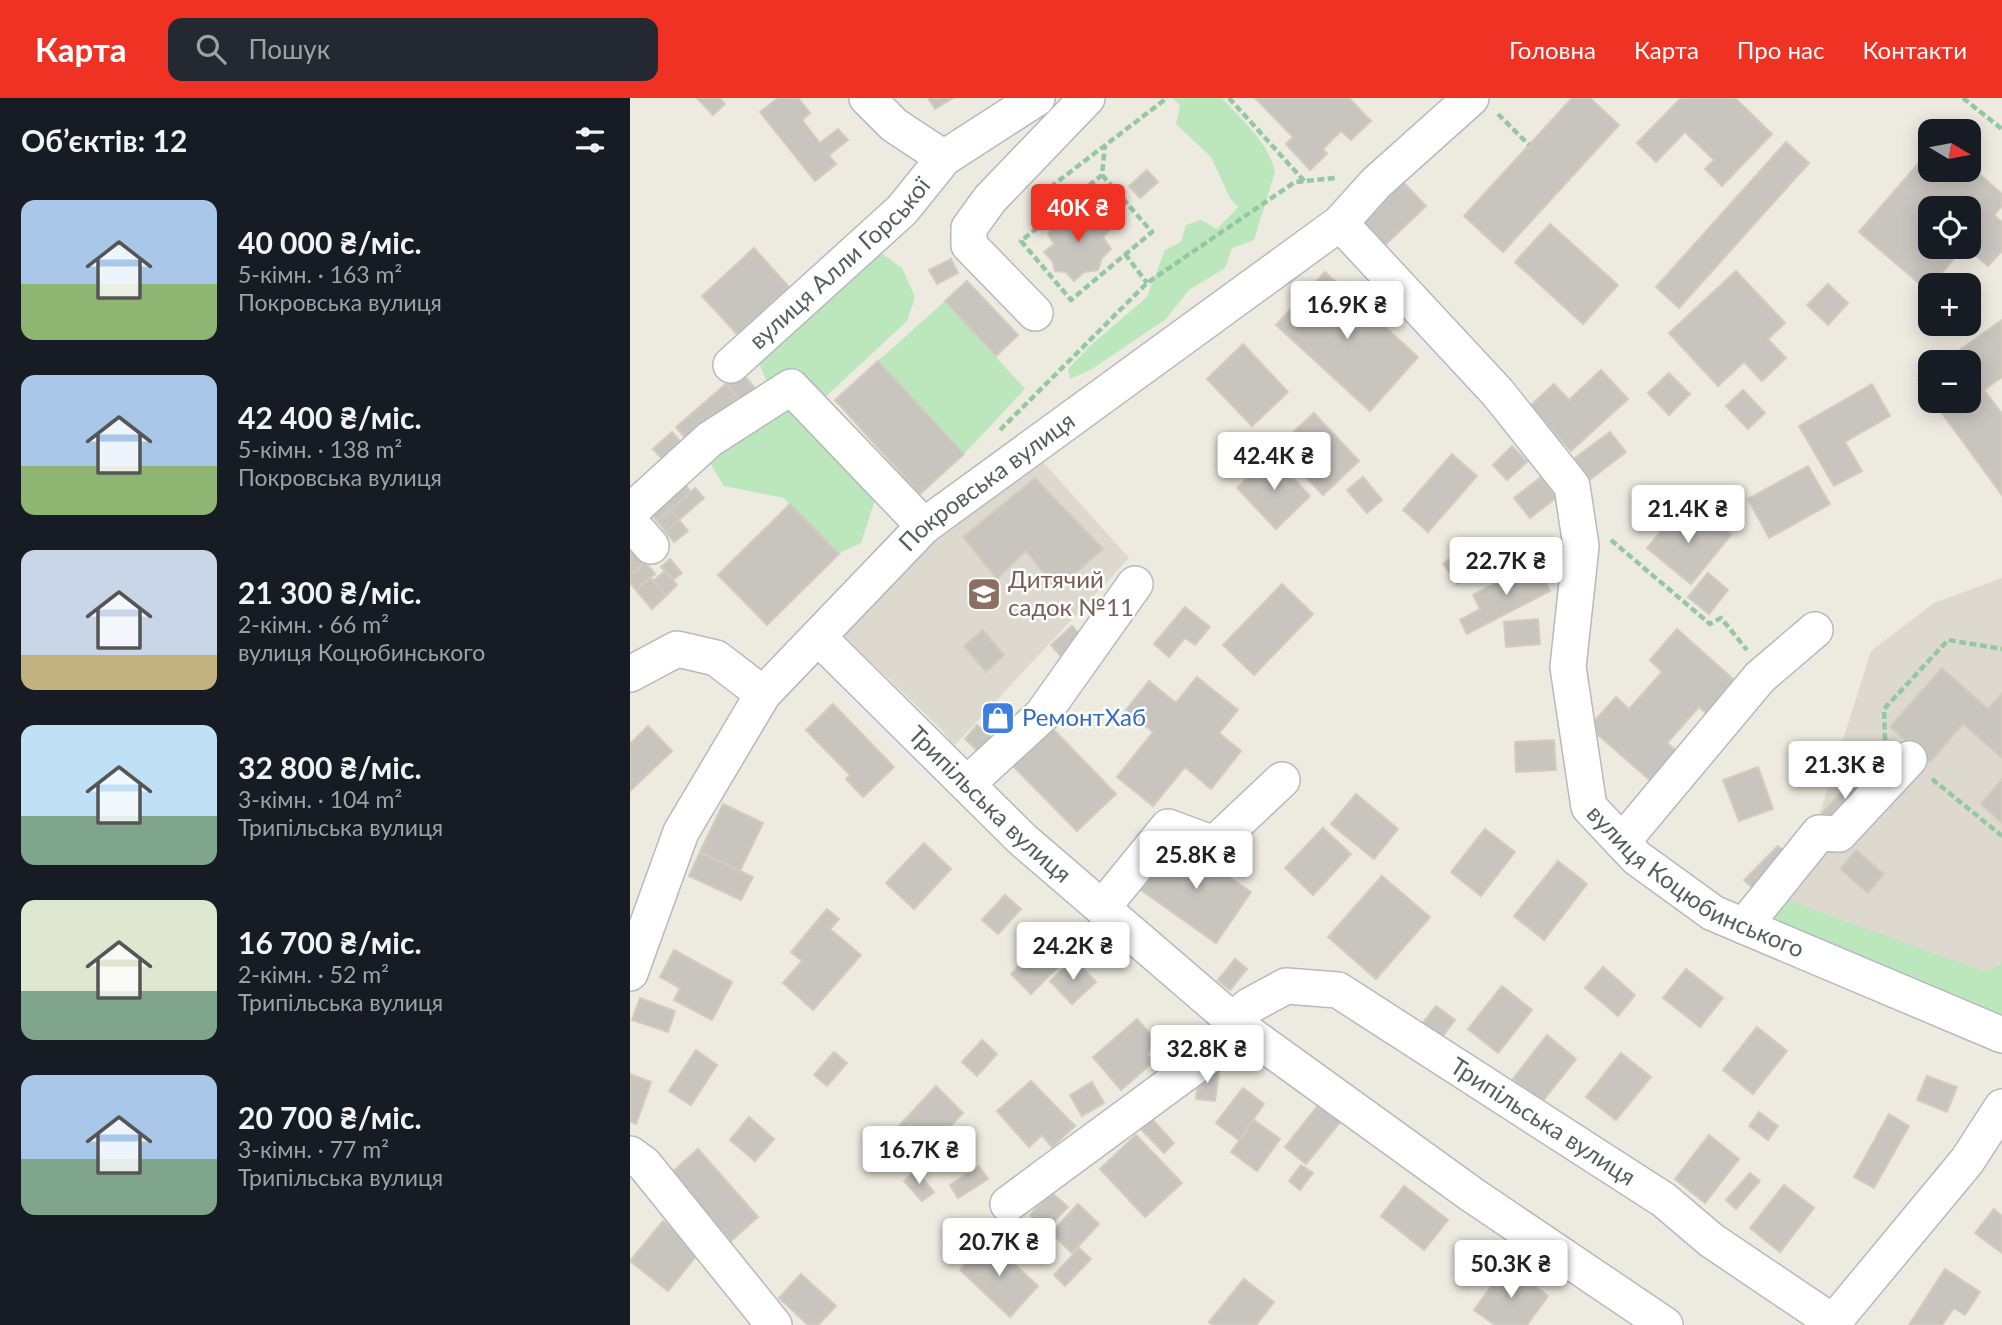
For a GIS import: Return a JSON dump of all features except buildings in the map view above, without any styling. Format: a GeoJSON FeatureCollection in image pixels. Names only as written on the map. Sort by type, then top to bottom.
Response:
{"type":"FeatureCollection","features":[{"type":"Feature","properties":{"kind":"street","name":"вулиця Алли Горської"},"geometry":{"type":"LineString","coordinates":[[867,98],[894,124],[944,158]]}},
{"type":"Feature","properties":{"kind":"street","name":"вулиця Алли Горської"},"geometry":{"type":"LineString","coordinates":[[731,365],[902,210],[944,158],[1037,98]]}},
{"type":"Feature","properties":{"kind":"street"},"geometry":{"type":"LineString","coordinates":[[1035,313],[969,245],[969,228],[990,199],[1087,98]]}},
{"type":"Feature","properties":{"kind":"street","name":"Покровська вулиця"},"geometry":{"type":"LineString","coordinates":[[632,962],[681,832],[763,694],[924,526],[1340,223],[1376,183],[1483,105]]}},
{"type":"Feature","properties":{"kind":"street","name":"вулиця Коцюбинського"},"geometry":{"type":"LineString","coordinates":[[1340,223],[1498,393],[1572,486],[1581,546],[1569,667],[1589,807],[1637,858],[1713,913],[2002,1035]]}},
{"type":"Feature","properties":{"kind":"street"},"geometry":{"type":"LineString","coordinates":[[630,512],[710,439],[790,387],[924,526]]}},
{"type":"Feature","properties":{"kind":"street"},"geometry":{"type":"LineString","coordinates":[[967,784],[1042,715],[1135,584]]}},
{"type":"Feature","properties":{"kind":"street"},"geometry":{"type":"LineString","coordinates":[[1622,842],[1764,674],[1815,630]]}},
{"type":"Feature","properties":{"kind":"street","name":"Трипільська вулиця"},"geometry":{"type":"LineString","coordinates":[[818,636],[1023,840],[1238,1025],[1471,1194],[1665,1325]]}},
{"type":"Feature","properties":{"kind":"street"},"geometry":{"type":"LineString","coordinates":[[630,674],[677,649],[716,658],[763,694]]}},
{"type":"Feature","properties":{"kind":"street"},"geometry":{"type":"LineString","coordinates":[[1744,926],[1819,833],[1839,834],[1909,759]]}},
{"type":"Feature","properties":{"kind":"street"},"geometry":{"type":"LineString","coordinates":[[1102,908],[1168,827],[1214,844],[1282,780]]}},
{"type":"Feature","properties":{"kind":"street","name":"Трипільська вулиця"},"geometry":{"type":"LineString","coordinates":[[1008,1204],[1238,1025],[1249,1006],[1286,986],[1338,990],[1664,1200],[1711,1240],[1833,1324]]}},
{"type":"Feature","properties":{"kind":"street"},"geometry":{"type":"LineString","coordinates":[[1833,1324],[1967,1161],[2002,1107]]}},
{"type":"Feature","properties":{"kind":"street"},"geometry":{"type":"LineString","coordinates":[[630,1154],[644,1164],[774,1325]]}},
{"type":"Feature","properties":{"kind":"path"},"geometry":{"type":"LineString","coordinates":[[1058,211],[1044,192],[1167,98]]}},
{"type":"Feature","properties":{"kind":"path"},"geometry":{"type":"LineString","coordinates":[[1229,98],[1307,183]]}},
{"type":"Feature","properties":{"kind":"path"},"geometry":{"type":"LineString","coordinates":[[1963,98],[2002,129]]}},
{"type":"Feature","properties":{"kind":"path"},"geometry":{"type":"LineString","coordinates":[[1483,105],[1529,145]]}},
{"type":"Feature","properties":{"kind":"path"},"geometry":{"type":"LineString","coordinates":[[1102,176],[1152,232],[1071,300],[1021,241],[1102,176],[1105,145]]}},
{"type":"Feature","properties":{"kind":"path"},"geometry":{"type":"LineString","coordinates":[[1269,202],[1295,182],[1332,181]]}},
{"type":"Feature","properties":{"kind":"path"},"geometry":{"type":"LineString","coordinates":[[1125,254],[1147,283]]}},
{"type":"Feature","properties":{"kind":"path"},"geometry":{"type":"LineString","coordinates":[[1611,540],[1710,624],[1721,618],[1764,674]]}},
{"type":"Feature","properties":{"kind":"path"},"geometry":{"type":"LineString","coordinates":[[2002,649],[1948,640],[1884,709],[1884,739],[2002,835]]}},
{"type":"Feature","properties":{"kind":"shaded area","name":"Дитячий садок №11"},"geometry":{"type":"Polygon","coordinates":[[[1036,454],[1129,558],[954,746],[941,729],[836,629],[942,527],[1036,454]]]}},
{"type":"Feature","properties":{"kind":"shaded area"},"geometry":{"type":"Polygon","coordinates":[[[2002,578],[2002,1028],[1758,893],[1819,816],[1871,651],[1934,603],[2002,578]]]}},
{"type":"Feature","properties":{"kind":"green space"},"geometry":{"type":"Polygon","coordinates":[[[1173,98],[1222,98],[1254,132],[1267,152],[1275,172],[1254,240],[1232,248],[1225,268],[1189,290],[1166,319],[1092,369],[1070,379],[1068,369],[1090,346],[1147,297],[1165,250],[1181,242],[1186,225],[1201,220],[1217,229],[1238,207],[1230,198],[1211,157],[1176,124],[1180,106],[1173,98]]]}},
{"type":"Feature","properties":{"kind":"green space"},"geometry":{"type":"Polygon","coordinates":[[[870,245],[902,268],[915,297],[907,321],[821,401],[875,500],[861,543],[837,554],[784,498],[724,486],[705,455],[773,395],[755,355],[870,245]]]}},
{"type":"Feature","properties":{"kind":"green space"},"geometry":{"type":"Polygon","coordinates":[[[945,301],[1025,389],[964,454],[878,361],[945,301]]]}},
{"type":"Feature","properties":{"kind":"green space"},"geometry":{"type":"Polygon","coordinates":[[[1778,897],[1986,972],[2002,964],[2002,1021],[1760,916],[1778,897]]]}},
{"type":"Feature","properties":{"kind":"place","name":"Дитячий садок №11"},"geometry":{"type":"Point","coordinates":[984,594]}},
{"type":"Feature","properties":{"kind":"place","name":"РемонтХаб"},"geometry":{"type":"Point","coordinates":[998,718]}}]}
